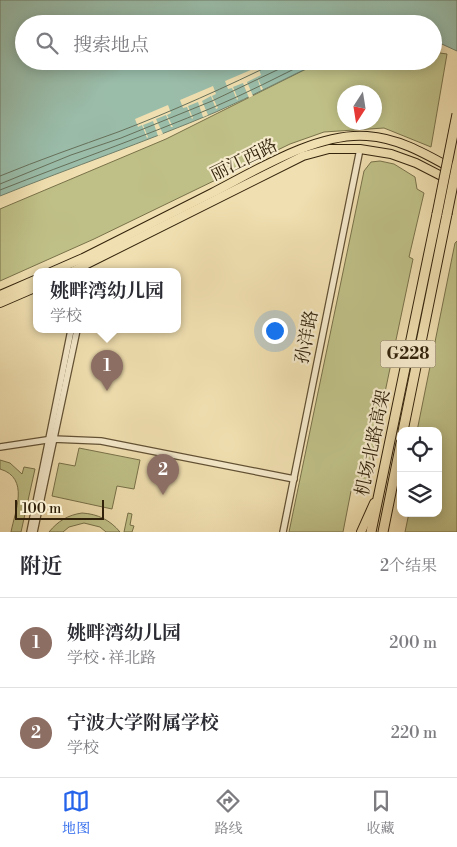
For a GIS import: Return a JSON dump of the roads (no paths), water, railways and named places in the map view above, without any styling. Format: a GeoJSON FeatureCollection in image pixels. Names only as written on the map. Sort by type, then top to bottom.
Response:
{"type":"FeatureCollection","features":[{"type":"Feature","properties":{"kind":"highway","name":"机场北路高架"},"geometry":{"type":"LineString","coordinates":[[371,532],[457,114]]}},
{"type":"Feature","properties":{"kind":"highway","name":"机场北路高架"},"geometry":{"type":"LineString","coordinates":[[404,427],[457,164]]}},
{"type":"Feature","properties":{"kind":"highway","name":"机场北路高架"},"geometry":{"type":"LineString","coordinates":[[383,532],[397,462]]}},
{"type":"Feature","properties":{"kind":"main road","name":"丽江西路"},"geometry":{"type":"LineString","coordinates":[[85,265],[284,156],[322,142],[347,136],[388,139],[417,149],[457,171]]}},
{"type":"Feature","properties":{"kind":"main road","name":"丽江西路"},"geometry":{"type":"LineString","coordinates":[[85,265],[303,156],[329,148],[360,149],[391,154],[416,163],[457,184]]}},
{"type":"Feature","properties":{"kind":"main road"},"geometry":{"type":"LineString","coordinates":[[0,295],[33,281]]}},
{"type":"Feature","properties":{"kind":"main road"},"geometry":{"type":"LineString","coordinates":[[0,303],[33,289]]}},
{"type":"Feature","properties":{"kind":"main road","name":"G228"},"geometry":{"type":"LineString","coordinates":[[362,532],[378,494]]}},
{"type":"Feature","properties":{"kind":"main road"},"geometry":{"type":"LineString","coordinates":[[385,520],[387,532]]}},
{"type":"Feature","properties":{"kind":"street","name":"孙洋路"},"geometry":{"type":"LineString","coordinates":[[284,532],[360,149]]}},
{"type":"Feature","properties":{"kind":"street"},"geometry":{"type":"LineString","coordinates":[[34,532],[70,333]]}},
{"type":"Feature","properties":{"kind":"street"},"geometry":{"type":"LineString","coordinates":[[30,532],[50,439],[76,333]]}},
{"type":"Feature","properties":{"kind":"street"},"geometry":{"type":"LineString","coordinates":[[0,447],[50,439],[101,441],[294,479]]}},
{"type":"Feature","properties":{"kind":"water"},"geometry":{"type":"Polygon","coordinates":[[[0,0],[457,0],[457,51],[442,44],[442,15],[15,15],[15,70],[303,70],[216,112],[0,196],[0,0]]]}},
{"type":"Feature","properties":{"kind":"place","name":"姚畔湾幼儿园"},"geometry":{"type":"Point","coordinates":[107,391]}},
{"type":"Feature","properties":{"kind":"place","name":"宁波大学附属学校"},"geometry":{"type":"Point","coordinates":[163,495]}}]}
